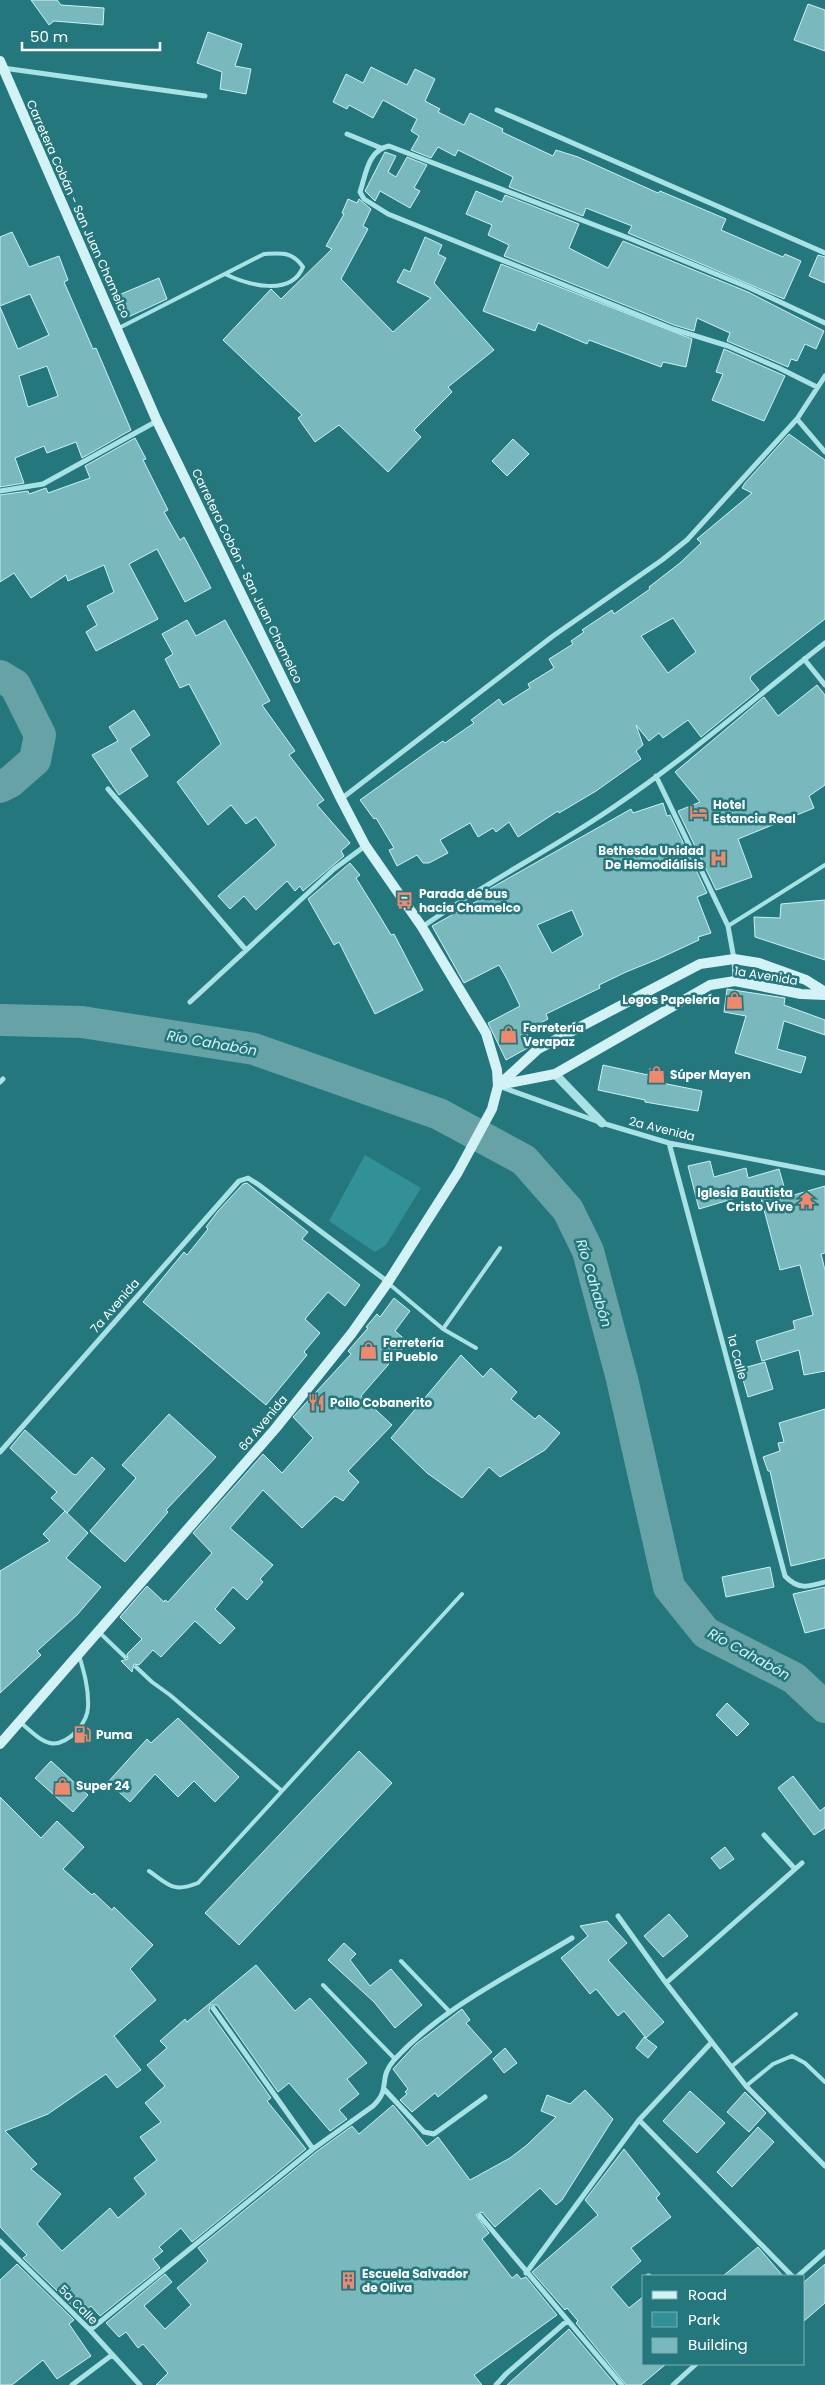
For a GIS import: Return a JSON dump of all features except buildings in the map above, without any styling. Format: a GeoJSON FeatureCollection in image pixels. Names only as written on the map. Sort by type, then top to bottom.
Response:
{"type":"FeatureCollection","features":[{"type":"Feature","properties":{"kind":"main road","name":"Carretera Cobán - San Juan Chamelco"},"geometry":{"type":"LineString","coordinates":[[1,64],[157,421],[365,845],[422,927],[486,1033],[497,1070],[498,1086]]}},
{"type":"Feature","properties":{"kind":"main road","name":"1a Avenida"},"geometry":{"type":"LineString","coordinates":[[498,1086],[538,1049],[700,964],[734,959],[759,963],[806,980],[825,994]]}},
{"type":"Feature","properties":{"kind":"main road","name":"1a Avenida"},"geometry":{"type":"LineString","coordinates":[[498,1086],[555,1074],[710,985],[735,981],[801,994],[825,994]]}},
{"type":"Feature","properties":{"kind":"main road","name":"6a Avenida"},"geometry":{"type":"LineString","coordinates":[[0,1744],[275,1429],[352,1333],[388,1282],[458,1172],[492,1109],[498,1086]]}},
{"type":"Feature","properties":{"kind":"street"},"geometry":{"type":"LineString","coordinates":[[1,64],[205,96]]}},
{"type":"Feature","properties":{"kind":"street"},"geometry":{"type":"LineString","coordinates":[[497,110],[825,253]]}},
{"type":"Feature","properties":{"kind":"street"},"geometry":{"type":"LineString","coordinates":[[347,134],[380,148]]}},
{"type":"Feature","properties":{"kind":"street"},"geometry":{"type":"LineString","coordinates":[[816,388],[779,368],[728,346],[673,329],[388,214],[364,199],[360,192],[373,154],[380,148],[389,146],[631,239],[750,288],[825,323]]}},
{"type":"Feature","properties":{"kind":"street"},"geometry":{"type":"LineString","coordinates":[[341,799],[553,636],[662,560],[687,540],[797,419],[825,376]]}},
{"type":"Feature","properties":{"kind":"street"},"geometry":{"type":"LineString","coordinates":[[797,419],[825,452]]}},
{"type":"Feature","properties":{"kind":"street"},"geometry":{"type":"LineString","coordinates":[[0,491],[43,484],[157,421]]}},
{"type":"Feature","properties":{"kind":"street"},"geometry":{"type":"LineString","coordinates":[[422,927],[504,874],[565,838],[656,776],[825,643]]}},
{"type":"Feature","properties":{"kind":"street"},"geometry":{"type":"LineString","coordinates":[[804,659],[825,685]]}},
{"type":"Feature","properties":{"kind":"street"},"geometry":{"type":"LineString","coordinates":[[656,776],[728,926],[734,959],[735,981]]}},
{"type":"Feature","properties":{"kind":"street"},"geometry":{"type":"LineString","coordinates":[[108,789],[246,950]]}},
{"type":"Feature","properties":{"kind":"street"},"geometry":{"type":"LineString","coordinates":[[190,1002],[334,869],[365,845]]}},
{"type":"Feature","properties":{"kind":"street"},"geometry":{"type":"LineString","coordinates":[[555,1074],[602,1123]]}},
{"type":"Feature","properties":{"kind":"street","name":"2a Avenida"},"geometry":{"type":"LineString","coordinates":[[498,1086],[602,1123],[669,1143],[825,1173]]}},
{"type":"Feature","properties":{"kind":"street","name":"1a Calle"},"geometry":{"type":"LineString","coordinates":[[669,1143],[785,1576],[793,1584],[805,1588],[825,1582]]}},
{"type":"Feature","properties":{"kind":"street","name":"7a Avenida"},"geometry":{"type":"LineString","coordinates":[[0,1452],[239,1181],[248,1178],[388,1282]]}},
{"type":"Feature","properties":{"kind":"street"},"geometry":{"type":"LineString","coordinates":[[764,1835],[795,1869]]}},
{"type":"Feature","properties":{"kind":"street"},"geometry":{"type":"LineString","coordinates":[[666,1983],[802,1863]]}},
{"type":"Feature","properties":{"kind":"street"},"geometry":{"type":"LineString","coordinates":[[618,1916],[731,2068],[746,2086],[825,2166]]}},
{"type":"Feature","properties":{"kind":"street"},"geometry":{"type":"LineString","coordinates":[[90,2330],[313,2149],[373,2106],[381,2098],[385,2090],[385,2072],[395,2059],[449,2011],[572,1938]]}},
{"type":"Feature","properties":{"kind":"street"},"geometry":{"type":"LineString","coordinates":[[212,2008],[313,2149]]}},
{"type":"Feature","properties":{"kind":"street"},"geometry":{"type":"LineString","coordinates":[[526,2273],[639,2120],[711,2043]]}},
{"type":"Feature","properties":{"kind":"street"},"geometry":{"type":"LineString","coordinates":[[385,2090],[424,2132],[429,2134],[434,2134],[485,2097]]}},
{"type":"Feature","properties":{"kind":"street"},"geometry":{"type":"LineString","coordinates":[[639,2120],[791,2275]]}},
{"type":"Feature","properties":{"kind":"street"},"geometry":{"type":"LineString","coordinates":[[480,2216],[622,2385]]}},
{"type":"Feature","properties":{"kind":"street","name":"5a Calle"},"geometry":{"type":"LineString","coordinates":[[0,2241],[90,2330],[140,2385]]}},
{"type":"Feature","properties":{"kind":"street"},"geometry":{"type":"LineString","coordinates":[[799,2275],[825,2252]]}},
{"type":"Feature","properties":{"kind":"street"},"geometry":{"type":"LineString","coordinates":[[496,2385],[567,2321]]}},
{"type":"Feature","properties":{"kind":"street"},"geometry":{"type":"LineString","coordinates":[[72,2385],[112,2356]]}},
{"type":"Feature","properties":{"kind":"street"},"geometry":{"type":"LineString","coordinates":[[673,2385],[695,2365]]}},
{"type":"Feature","properties":{"kind":"lane"},"geometry":{"type":"LineString","coordinates":[[117,329],[264,254],[285,252],[297,259],[303,267],[299,276],[288,284],[246,284],[225,274]]}},
{"type":"Feature","properties":{"kind":"lane"},"geometry":{"type":"LineString","coordinates":[[728,926],[825,865]]}},
{"type":"Feature","properties":{"kind":"lane"},"geometry":{"type":"LineString","coordinates":[[443,1329],[500,1248]]}},
{"type":"Feature","properties":{"kind":"lane"},"geometry":{"type":"LineString","coordinates":[[388,1282],[443,1329],[476,1348]]}},
{"type":"Feature","properties":{"kind":"lane"},"geometry":{"type":"LineString","coordinates":[[149,1872],[174,1889],[186,1888],[198,1883],[462,1594]]}},
{"type":"Feature","properties":{"kind":"lane"},"geometry":{"type":"LineString","coordinates":[[98,1631],[125,1656]]}},
{"type":"Feature","properties":{"kind":"lane"},"geometry":{"type":"LineString","coordinates":[[20,1722],[40,1739],[53,1745],[65,1742],[82,1726],[88,1710],[87,1687],[79,1654]]}},
{"type":"Feature","properties":{"kind":"lane"},"geometry":{"type":"LineString","coordinates":[[136,1667],[282,1791]]}},
{"type":"Feature","properties":{"kind":"lane"},"geometry":{"type":"LineString","coordinates":[[401,1961],[449,2011]]}},
{"type":"Feature","properties":{"kind":"lane"},"geometry":{"type":"LineString","coordinates":[[323,1985],[395,2059]]}},
{"type":"Feature","properties":{"kind":"lane"},"geometry":{"type":"LineString","coordinates":[[731,2068],[796,2014]]}},
{"type":"Feature","properties":{"kind":"lane"},"geometry":{"type":"LineString","coordinates":[[746,2086],[773,2064],[792,2056],[805,2063],[825,2082]]}},
{"type":"Feature","properties":{"kind":"green space"},"geometry":{"type":"Polygon","coordinates":[[[365,1155],[421,1188],[386,1245],[375,1252],[329,1221],[365,1155]]]}},
{"type":"Feature","properties":{"kind":"waterway","name":"Río Cahabón"},"geometry":{"type":"LineString","coordinates":[[0,676],[15,685],[40,735],[35,760],[10,782],[0,787]]}},
{"type":"Feature","properties":{"kind":"waterway","name":"Río Cahabón"},"geometry":{"type":"LineString","coordinates":[[0,1020],[82,1022],[254,1049],[439,1114],[524,1160],[568,1210],[588,1251],[622,1379],[669,1587],[706,1633],[794,1678],[825,1707]]}},
{"type":"Feature","properties":{"kind":"place","name":"Hotel Estancia Real"},"geometry":{"type":"Point","coordinates":[699,812]}},
{"type":"Feature","properties":{"kind":"place","name":"Bethesda Unidad De Hemodiálisis"},"geometry":{"type":"Point","coordinates":[718,858]}},
{"type":"Feature","properties":{"kind":"place","name":"Parada de bus hacia Chamelco"},"geometry":{"type":"Point","coordinates":[405,901]}},
{"type":"Feature","properties":{"kind":"place","name":"Logos Papelería"},"geometry":{"type":"Point","coordinates":[734,1000]}},
{"type":"Feature","properties":{"kind":"place","name":"Ferretería Verapaz"},"geometry":{"type":"Point","coordinates":[509,1035]}},
{"type":"Feature","properties":{"kind":"place","name":"Súper Mayen"},"geometry":{"type":"Point","coordinates":[656,1075]}},
{"type":"Feature","properties":{"kind":"place","name":"Iglesia Bautista Cristo Vive"},"geometry":{"type":"Point","coordinates":[807,1200]}},
{"type":"Feature","properties":{"kind":"place","name":"Ferretería El Pueblo"},"geometry":{"type":"Point","coordinates":[369,1350]}},
{"type":"Feature","properties":{"kind":"place","name":"Pollo Cobanerito"},"geometry":{"type":"Point","coordinates":[316,1403]}},
{"type":"Feature","properties":{"kind":"place","name":"Puma"},"geometry":{"type":"Point","coordinates":[82,1735]}},
{"type":"Feature","properties":{"kind":"place","name":"Super 24"},"geometry":{"type":"Point","coordinates":[62,1786]}},
{"type":"Feature","properties":{"kind":"place","name":"Escuela Salvador de Oliva"},"geometry":{"type":"Point","coordinates":[348,2281]}}]}
